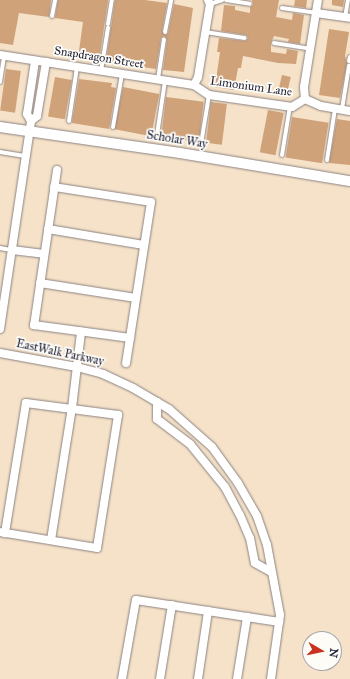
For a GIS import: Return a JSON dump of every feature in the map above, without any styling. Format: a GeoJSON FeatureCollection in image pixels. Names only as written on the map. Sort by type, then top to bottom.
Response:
{"type":"FeatureCollection","features":[{"type":"Feature","properties":{"kind":"street"},"geometry":{"type":"LineString","coordinates":[[318,0],[304,87],[305,99],[321,106],[342,110]]}},
{"type":"Feature","properties":{"kind":"street"},"geometry":{"type":"LineString","coordinates":[[194,86],[198,77],[209,2]]}},
{"type":"Feature","properties":{"kind":"street"},"geometry":{"type":"LineString","coordinates":[[316,13],[348,18]]}},
{"type":"Feature","properties":{"kind":"street","name":"Snapdragon Street"},"geometry":{"type":"LineString","coordinates":[[2,55],[194,86]]}},
{"type":"Feature","properties":{"kind":"street"},"geometry":{"type":"LineString","coordinates":[[0,329],[30,126],[27,114],[36,60]]}},
{"type":"Feature","properties":{"kind":"street"},"geometry":{"type":"LineString","coordinates":[[30,126],[37,116],[46,62]]}},
{"type":"Feature","properties":{"kind":"street","name":"Limonium Lane"},"geometry":{"type":"LineString","coordinates":[[194,86],[209,95],[292,107],[305,99]]}},
{"type":"Feature","properties":{"kind":"street","name":"Scholar Way"},"geometry":{"type":"LineString","coordinates":[[0,127],[30,126],[350,181]]}},
{"type":"Feature","properties":{"kind":"street"},"geometry":{"type":"LineString","coordinates":[[57,170],[34,325],[130,338]]}},
{"type":"Feature","properties":{"kind":"street"},"geometry":{"type":"LineString","coordinates":[[54,187],[151,202],[126,363]]}},
{"type":"Feature","properties":{"kind":"street"},"geometry":{"type":"LineString","coordinates":[[48,230],[144,245]]}},
{"type":"Feature","properties":{"kind":"street"},"geometry":{"type":"LineString","coordinates":[[12,250],[44,254]]}},
{"type":"Feature","properties":{"kind":"street"},"geometry":{"type":"LineString","coordinates":[[40,283],[136,298]]}},
{"type":"Feature","properties":{"kind":"street"},"geometry":{"type":"LineString","coordinates":[[51,540],[72,408],[81,332]]}},
{"type":"Feature","properties":{"kind":"street","name":"EastWalk Parkway"},"geometry":{"type":"LineString","coordinates":[[0,353],[77,367],[104,374],[157,402],[188,424],[212,447],[238,483],[257,516],[267,545],[280,615],[271,679]]}},
{"type":"Feature","properties":{"kind":"street"},"geometry":{"type":"LineString","coordinates":[[157,402],[157,419],[190,444],[225,487],[250,538],[255,563],[271,572]]}},
{"type":"Feature","properties":{"kind":"street"},"geometry":{"type":"LineString","coordinates":[[26,403],[72,408],[118,415],[97,548],[3,533],[26,403]]}},
{"type":"Feature","properties":{"kind":"street"},"geometry":{"type":"LineString","coordinates":[[122,679],[136,600],[279,622]]}},
{"type":"Feature","properties":{"kind":"street"},"geometry":{"type":"LineString","coordinates":[[160,679],[172,605]]}},
{"type":"Feature","properties":{"kind":"street"},"geometry":{"type":"LineString","coordinates":[[198,679],[208,611]]}},
{"type":"Feature","properties":{"kind":"street"},"geometry":{"type":"LineString","coordinates":[[237,679],[247,617]]}},
{"type":"Feature","properties":{"kind":"lane"},"geometry":{"type":"LineString","coordinates":[[52,16],[55,0]]}},
{"type":"Feature","properties":{"kind":"lane"},"geometry":{"type":"LineString","coordinates":[[101,71],[112,0]]}},
{"type":"Feature","properties":{"kind":"lane"},"geometry":{"type":"LineString","coordinates":[[166,32],[171,0]]}},
{"type":"Feature","properties":{"kind":"lane"},"geometry":{"type":"LineString","coordinates":[[209,2],[222,0]]}},
{"type":"Feature","properties":{"kind":"lane"},"geometry":{"type":"LineString","coordinates":[[226,0],[250,4]]}},
{"type":"Feature","properties":{"kind":"lane"},"geometry":{"type":"LineString","coordinates":[[348,0],[348,18]]}},
{"type":"Feature","properties":{"kind":"lane"},"geometry":{"type":"LineString","coordinates":[[282,8],[316,13]]}},
{"type":"Feature","properties":{"kind":"lane"},"geometry":{"type":"LineString","coordinates":[[205,32],[245,38]]}},
{"type":"Feature","properties":{"kind":"lane"},"geometry":{"type":"LineString","coordinates":[[157,135],[164,39]]}},
{"type":"Feature","properties":{"kind":"lane"},"geometry":{"type":"LineString","coordinates":[[274,44],[310,49]]}},
{"type":"Feature","properties":{"kind":"lane"},"geometry":{"type":"LineString","coordinates":[[0,82],[2,55]]}},
{"type":"Feature","properties":{"kind":"lane"},"geometry":{"type":"LineString","coordinates":[[327,160],[342,110],[350,61]]}},
{"type":"Feature","properties":{"kind":"lane"},"geometry":{"type":"LineString","coordinates":[[69,121],[78,67]]}},
{"type":"Feature","properties":{"kind":"lane"},"geometry":{"type":"LineString","coordinates":[[113,127],[122,74]]}},
{"type":"Feature","properties":{"kind":"lane"},"geometry":{"type":"LineString","coordinates":[[202,144],[209,95]]}},
{"type":"Feature","properties":{"kind":"lane"},"geometry":{"type":"LineString","coordinates":[[282,155],[290,106]]}},
{"type":"Feature","properties":{"kind":"lane"},"geometry":{"type":"LineString","coordinates":[[0,152],[25,156]]}},
{"type":"Feature","properties":{"kind":"lane"},"geometry":{"type":"LineString","coordinates":[[0,248],[12,250]]}},
{"type":"Feature","properties":{"kind":"building"},"geometry":{"type":"Polygon","coordinates":[[[0,0],[51,0],[49,17],[19,13],[13,45],[0,43],[0,0]]]}},
{"type":"Feature","properties":{"kind":"building"},"geometry":{"type":"Polygon","coordinates":[[[58,0],[108,0],[99,61],[78,58],[83,22],[55,18],[58,0]]]}},
{"type":"Feature","properties":{"kind":"building"},"geometry":{"type":"Polygon","coordinates":[[[115,0],[145,0],[167,3],[162,31],[165,35],[168,33],[174,4],[193,8],[184,72],[163,70],[167,40],[164,36],[161,38],[156,69],[135,66],[135,64],[113,61],[113,63],[106,62],[115,0]]]}},
{"type":"Feature","properties":{"kind":"building"},"geometry":{"type":"Polygon","coordinates":[[[252,0],[279,0],[276,17],[292,20],[293,13],[304,15],[300,44],[288,42],[289,39],[274,36],[271,43],[271,52],[286,54],[287,49],[298,51],[296,64],[278,63],[243,56],[241,68],[238,68],[234,90],[215,87],[220,52],[217,52],[219,38],[245,41],[248,38],[246,35],[221,31],[224,5],[235,6],[235,10],[250,13],[250,7],[253,5],[252,0]]]}},
{"type":"Feature","properties":{"kind":"building"},"geometry":{"type":"Polygon","coordinates":[[[295,0],[307,0],[306,8],[294,6],[295,0]]]}},
{"type":"Feature","properties":{"kind":"building"},"geometry":{"type":"Polygon","coordinates":[[[332,0],[344,0],[343,7],[332,5],[332,0]]]}},
{"type":"Feature","properties":{"kind":"building"},"geometry":{"type":"Polygon","coordinates":[[[329,29],[349,32],[345,56],[347,63],[340,98],[319,95],[329,29]]]}},
{"type":"Feature","properties":{"kind":"building"},"geometry":{"type":"Polygon","coordinates":[[[6,69],[21,71],[15,113],[0,111],[6,69]]]}},
{"type":"Feature","properties":{"kind":"building"},"geometry":{"type":"Polygon","coordinates":[[[282,75],[291,77],[287,93],[278,91],[282,75]]]}},
{"type":"Feature","properties":{"kind":"building"},"geometry":{"type":"Polygon","coordinates":[[[55,77],[72,80],[65,119],[48,116],[55,77]]]}},
{"type":"Feature","properties":{"kind":"building"},"geometry":{"type":"Polygon","coordinates":[[[79,79],[112,83],[111,87],[116,88],[109,129],[72,123],[79,79]]]}},
{"type":"Feature","properties":{"kind":"building"},"geometry":{"type":"Polygon","coordinates":[[[123,87],[159,94],[151,136],[115,129],[123,87]]]}},
{"type":"Feature","properties":{"kind":"building"},"geometry":{"type":"Polygon","coordinates":[[[166,97],[204,102],[199,142],[161,138],[166,97]]]}},
{"type":"Feature","properties":{"kind":"building"},"geometry":{"type":"Polygon","coordinates":[[[211,102],[227,104],[222,145],[206,143],[211,102]]]}},
{"type":"Feature","properties":{"kind":"building"},"geometry":{"type":"Polygon","coordinates":[[[268,110],[284,113],[276,155],[260,152],[268,110]]]}},
{"type":"Feature","properties":{"kind":"building"},"geometry":{"type":"Polygon","coordinates":[[[292,117],[329,123],[322,163],[286,157],[292,117]]]}},
{"type":"Feature","properties":{"kind":"building"},"geometry":{"type":"Polygon","coordinates":[[[337,119],[350,121],[350,165],[329,163],[337,119]]]}}]}
